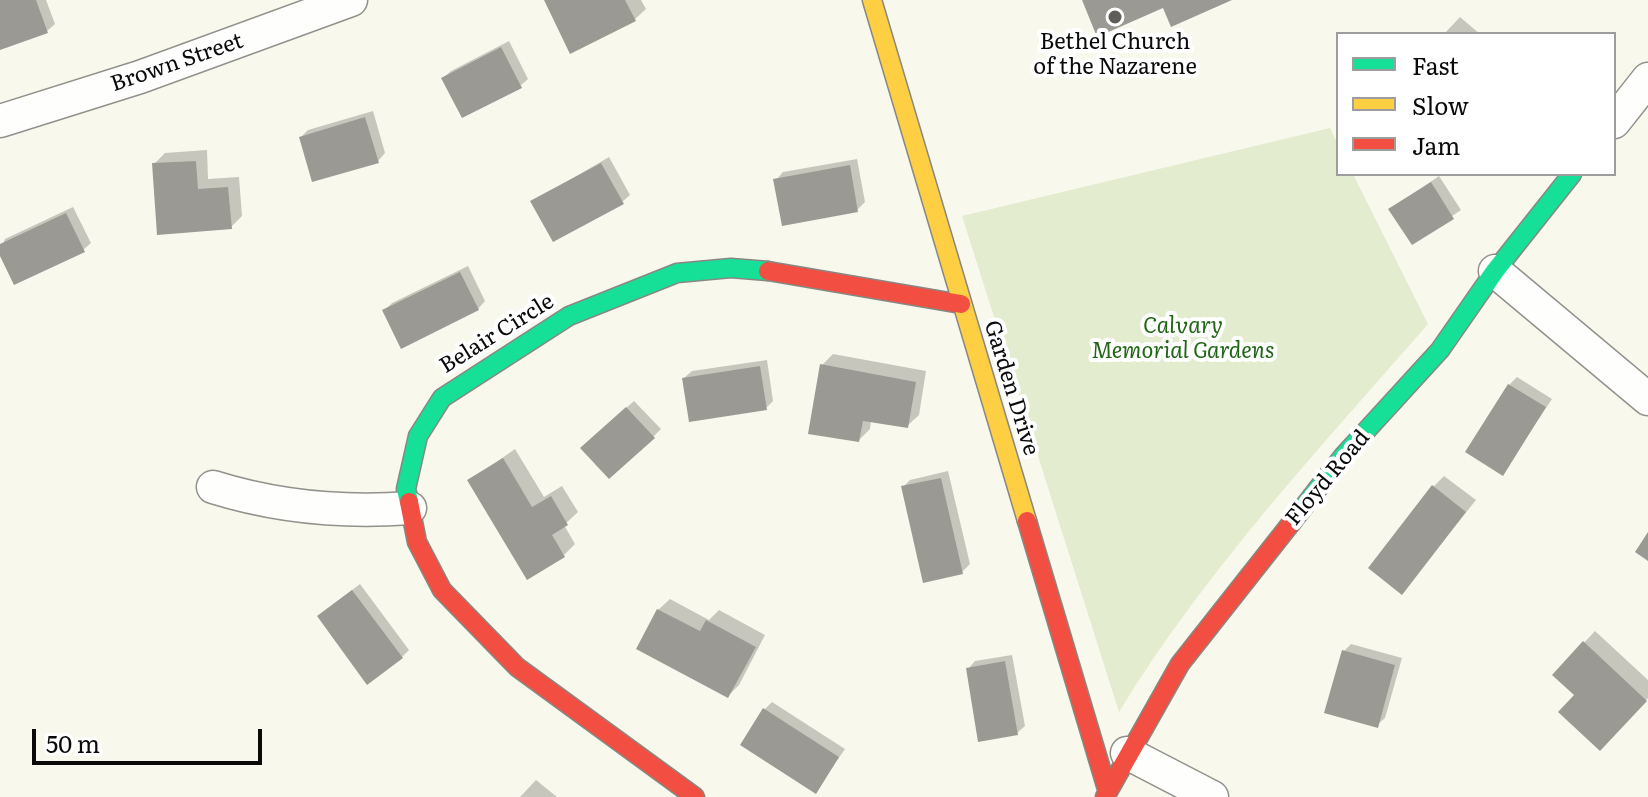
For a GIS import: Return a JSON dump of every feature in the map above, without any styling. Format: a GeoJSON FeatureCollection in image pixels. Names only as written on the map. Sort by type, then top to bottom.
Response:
{"type":"FeatureCollection","features":[{"type":"Feature","properties":{"kind":"street","name":"Brown Street"},"geometry":{"type":"LineString","coordinates":[[0,121],[140,77],[351,0]]}},
{"type":"Feature","properties":{"kind":"street","name":"Garden Drive"},"geometry":{"type":"LineString","coordinates":[[872,0],[1106,793]]}},
{"type":"Feature","properties":{"kind":"street"},"geometry":{"type":"LineString","coordinates":[[1616,119],[1648,79]]}},
{"type":"Feature","properties":{"kind":"street","name":"Floyd Road"},"geometry":{"type":"LineString","coordinates":[[1106,793],[1180,664],[1344,455],[1440,350],[1495,271],[1570,176]]}},
{"type":"Feature","properties":{"kind":"street","name":"Belair Circle"},"geometry":{"type":"LineString","coordinates":[[695,797],[517,667],[442,590],[417,542],[406,489],[418,436],[442,398],[569,316],[677,273],[731,268],[797,274],[961,304]]}},
{"type":"Feature","properties":{"kind":"street"},"geometry":{"type":"LineString","coordinates":[[1495,271],[1648,399]]}},
{"type":"Feature","properties":{"kind":"street"},"geometry":{"type":"LineString","coordinates":[[213,487],[261,502],[369,511],[410,508]]}},
{"type":"Feature","properties":{"kind":"street"},"geometry":{"type":"LineString","coordinates":[[1127,753],[1212,797]]}},
{"type":"Feature","properties":{"kind":"green space","name":"Calvary Memorial Gardens"},"geometry":{"type":"Polygon","coordinates":[[[1330,128],[1336,140],[1336,176],[1354,176],[1428,324],[1226,560],[1152,660],[1119,712],[962,216],[1330,128]]]}},
{"type":"Feature","properties":{"kind":"building"},"geometry":{"type":"Polygon","coordinates":[[[0,0],[36,0],[48,33],[0,50],[0,0]]]}},
{"type":"Feature","properties":{"kind":"building"},"geometry":{"type":"Polygon","coordinates":[[[544,0],[625,0],[636,21],[570,54],[544,0]]]}},
{"type":"Feature","properties":{"kind":"building","name":"Bethel Church of the Nazarene"},"geometry":{"type":"Polygon","coordinates":[[[1082,0],[1232,0],[1171,27],[1163,8],[1097,37],[1082,0]]]}},
{"type":"Feature","properties":{"kind":"building"},"geometry":{"type":"Polygon","coordinates":[[[501,47],[522,88],[462,118],[441,78],[501,47]]]}},
{"type":"Feature","properties":{"kind":"building"},"geometry":{"type":"Polygon","coordinates":[[[365,117],[379,163],[312,182],[299,137],[365,117]]]}},
{"type":"Feature","properties":{"kind":"building"},"geometry":{"type":"Polygon","coordinates":[[[196,161],[198,189],[228,187],[232,229],[157,235],[152,163],[196,161]]]}},
{"type":"Feature","properties":{"kind":"building"},"geometry":{"type":"Polygon","coordinates":[[[601,163],[624,204],[553,242],[530,201],[601,163]]]}},
{"type":"Feature","properties":{"kind":"building"},"geometry":{"type":"Polygon","coordinates":[[[850,165],[858,212],[782,226],[773,179],[850,165]]]}},
{"type":"Feature","properties":{"kind":"building"},"geometry":{"type":"Polygon","coordinates":[[[1431,182],[1454,219],[1412,245],[1388,209],[1431,182]]]}},
{"type":"Feature","properties":{"kind":"building"},"geometry":{"type":"Polygon","coordinates":[[[66,213],[85,252],[14,285],[0,256],[0,244],[66,213]]]}},
{"type":"Feature","properties":{"kind":"building"},"geometry":{"type":"Polygon","coordinates":[[[460,272],[479,310],[401,349],[382,310],[460,272]]]}},
{"type":"Feature","properties":{"kind":"building"},"geometry":{"type":"Polygon","coordinates":[[[820,364],[916,382],[908,428],[863,421],[859,442],[808,434],[820,364]]]}},
{"type":"Feature","properties":{"kind":"building"},"geometry":{"type":"Polygon","coordinates":[[[760,366],[767,410],[689,422],[682,378],[760,366]]]}},
{"type":"Feature","properties":{"kind":"building"},"geometry":{"type":"Polygon","coordinates":[[[1508,384],[1546,407],[1503,476],[1465,452],[1508,384]]]}},
{"type":"Feature","properties":{"kind":"building"},"geometry":{"type":"Polygon","coordinates":[[[626,407],[655,438],[609,479],[580,448],[626,407]]]}},
{"type":"Feature","properties":{"kind":"building"},"geometry":{"type":"Polygon","coordinates":[[[503,458],[532,507],[551,496],[568,525],[552,535],[565,557],[527,580],[467,480],[503,458]]]}},
{"type":"Feature","properties":{"kind":"building"},"geometry":{"type":"Polygon","coordinates":[[[941,478],[963,574],[923,583],[901,486],[941,478]]]}},
{"type":"Feature","properties":{"kind":"building"},"geometry":{"type":"Polygon","coordinates":[[[1432,485],[1466,512],[1402,595],[1368,568],[1432,485]]]}},
{"type":"Feature","properties":{"kind":"building"},"geometry":{"type":"Polygon","coordinates":[[[1648,532],[1648,561],[1635,552],[1648,532]]]}},
{"type":"Feature","properties":{"kind":"building"},"geometry":{"type":"Polygon","coordinates":[[[352,590],[403,658],[367,685],[317,616],[352,590]]]}},
{"type":"Feature","properties":{"kind":"building"},"geometry":{"type":"Polygon","coordinates":[[[657,609],[700,631],[706,620],[756,647],[728,698],[636,649],[657,609]]]}},
{"type":"Feature","properties":{"kind":"building"},"geometry":{"type":"Polygon","coordinates":[[[1583,641],[1647,701],[1600,751],[1558,712],[1574,695],[1552,675],[1583,641]]]}},
{"type":"Feature","properties":{"kind":"building"},"geometry":{"type":"Polygon","coordinates":[[[1342,650],[1395,665],[1378,728],[1324,713],[1342,650]]]}},
{"type":"Feature","properties":{"kind":"building"},"geometry":{"type":"Polygon","coordinates":[[[1005,661],[1018,735],[978,742],[966,668],[1005,661]]]}},
{"type":"Feature","properties":{"kind":"building"},"geometry":{"type":"Polygon","coordinates":[[[763,708],[839,757],[816,794],[740,745],[763,708]]]}},
{"type":"Feature","properties":{"kind":"traffic: fast"},"geometry":{"type":"LineString","coordinates":[[1292,522],[1344,455],[1440,350],[1495,271],[1570,176]]}},
{"type":"Feature","properties":{"kind":"traffic: fast"},"geometry":{"type":"LineString","coordinates":[[409,502],[406,489],[418,436],[442,398],[569,316],[677,273],[731,268],[768,271]]}},
{"type":"Feature","properties":{"kind":"traffic: slow"},"geometry":{"type":"LineString","coordinates":[[872,0],[1027,521]]}},
{"type":"Feature","properties":{"kind":"traffic: jam"},"geometry":{"type":"LineString","coordinates":[[768,271],[961,304]]}},
{"type":"Feature","properties":{"kind":"traffic: jam"},"geometry":{"type":"LineString","coordinates":[[409,502],[417,542],[442,590],[517,667],[695,797]]}},
{"type":"Feature","properties":{"kind":"traffic: jam"},"geometry":{"type":"LineString","coordinates":[[1027,521],[1107,789]]}},
{"type":"Feature","properties":{"kind":"traffic: jam"},"geometry":{"type":"LineString","coordinates":[[1105,797],[1180,664],[1292,522]]}},
{"type":"Feature","properties":{"kind":"place","name":"Bethel Church of the Nazarene"},"geometry":{"type":"Point","coordinates":[1115,17]}}]}
